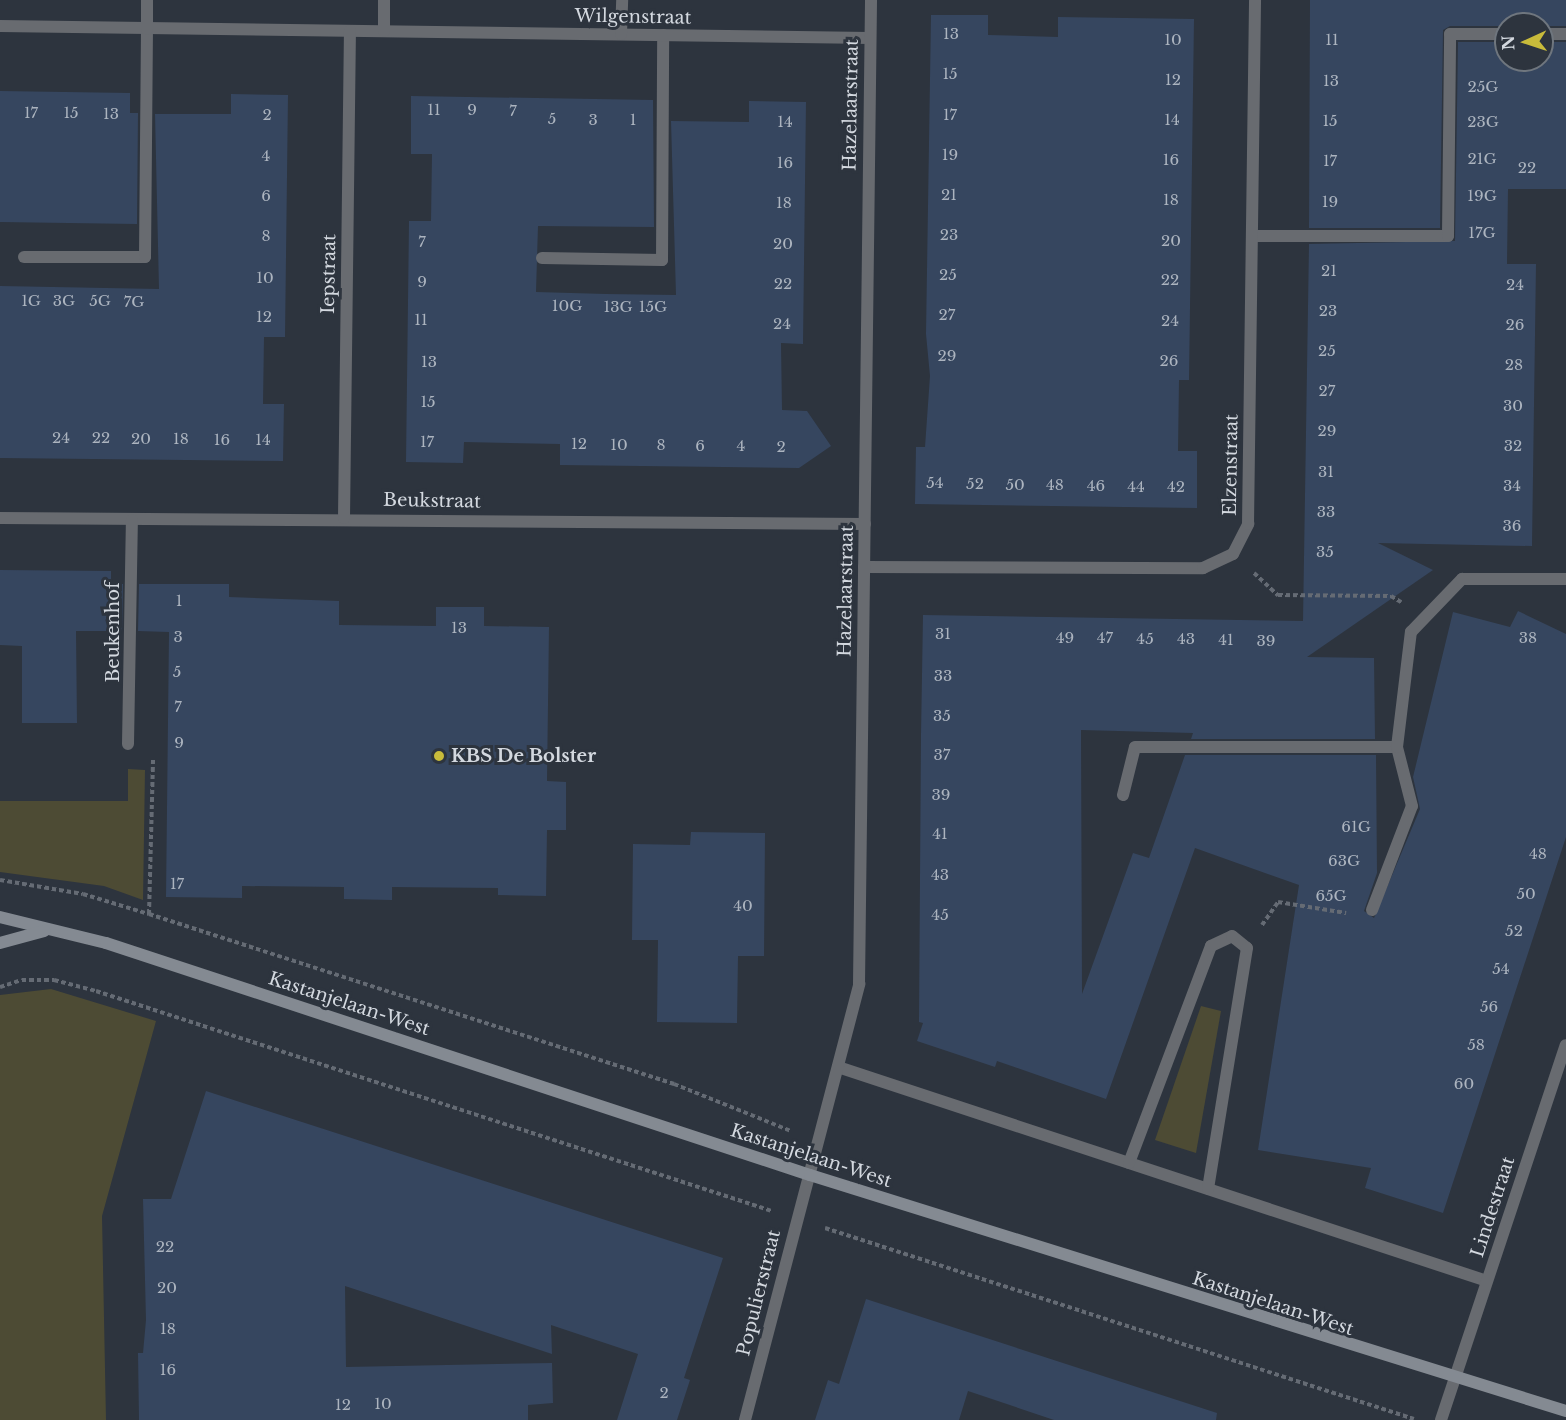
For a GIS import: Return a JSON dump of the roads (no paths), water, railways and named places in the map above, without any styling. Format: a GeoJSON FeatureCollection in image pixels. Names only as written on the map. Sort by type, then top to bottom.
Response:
{"type":"FeatureCollection","features":[{"type":"Feature","properties":{"kind":"main road","name":"Kastanjelaan-West"},"geometry":{"type":"LineString","coordinates":[[0,917],[117,946],[810,1176],[1454,1380],[1566,1412]]}},
{"type":"Feature","properties":{"kind":"main road","name":"Kastanjelaan-West"},"geometry":{"type":"LineString","coordinates":[[0,943],[45,930]]}},
{"type":"Feature","properties":{"kind":"street"},"geometry":{"type":"LineString","coordinates":[[24,257],[145,257],[147,0]]}},
{"type":"Feature","properties":{"kind":"street"},"geometry":{"type":"LineString","coordinates":[[384,0],[384,32]]}},
{"type":"Feature","properties":{"kind":"street"},"geometry":{"type":"LineString","coordinates":[[621,34],[622,0]]}},
{"type":"Feature","properties":{"kind":"street","name":"Hazelaarstraat"},"geometry":{"type":"LineString","coordinates":[[810,1176],[859,984],[871,0]]}},
{"type":"Feature","properties":{"kind":"street","name":"Elzenstraat"},"geometry":{"type":"LineString","coordinates":[[864,567],[1203,568],[1233,554],[1248,524],[1255,0]]}},
{"type":"Feature","properties":{"kind":"street","name":"Wilgenstraat"},"geometry":{"type":"LineString","coordinates":[[0,26],[870,38]]}},
{"type":"Feature","properties":{"kind":"street","name":"Iepstraat"},"geometry":{"type":"LineString","coordinates":[[344,518],[350,31]]}},
{"type":"Feature","properties":{"kind":"street"},"geometry":{"type":"LineString","coordinates":[[1252,236],[1448,236],[1450,34],[1494,34]]}},
{"type":"Feature","properties":{"kind":"street"},"geometry":{"type":"LineString","coordinates":[[542,258],[662,260],[663,35]]}},
{"type":"Feature","properties":{"kind":"street","name":"Beukstraat"},"geometry":{"type":"LineString","coordinates":[[0,518],[132,520],[344,518],[865,524]]}},
{"type":"Feature","properties":{"kind":"street","name":"Beukenhof"},"geometry":{"type":"LineString","coordinates":[[128,744],[132,520]]}},
{"type":"Feature","properties":{"kind":"street"},"geometry":{"type":"LineString","coordinates":[[1372,910],[1412,806],[1397,747],[1411,632],[1462,579],[1566,579]]}},
{"type":"Feature","properties":{"kind":"street"},"geometry":{"type":"LineString","coordinates":[[1124,795],[1135,747],[1397,747]]}},
{"type":"Feature","properties":{"kind":"street"},"geometry":{"type":"LineString","coordinates":[[1129,1163],[1211,946],[1232,936],[1247,948],[1208,1189]]}},
{"type":"Feature","properties":{"kind":"street","name":"Lindestraat"},"geometry":{"type":"LineString","coordinates":[[1441,1420],[1566,1045]]}},
{"type":"Feature","properties":{"kind":"street"},"geometry":{"type":"LineString","coordinates":[[838,1067],[1487,1281]]}},
{"type":"Feature","properties":{"kind":"street","name":"Populierstraat"},"geometry":{"type":"LineString","coordinates":[[745,1420],[810,1176]]}},
{"type":"Feature","properties":{"kind":"place","name":"KBS De Bolster"},"geometry":{"type":"Point","coordinates":[439,756]}}]}
